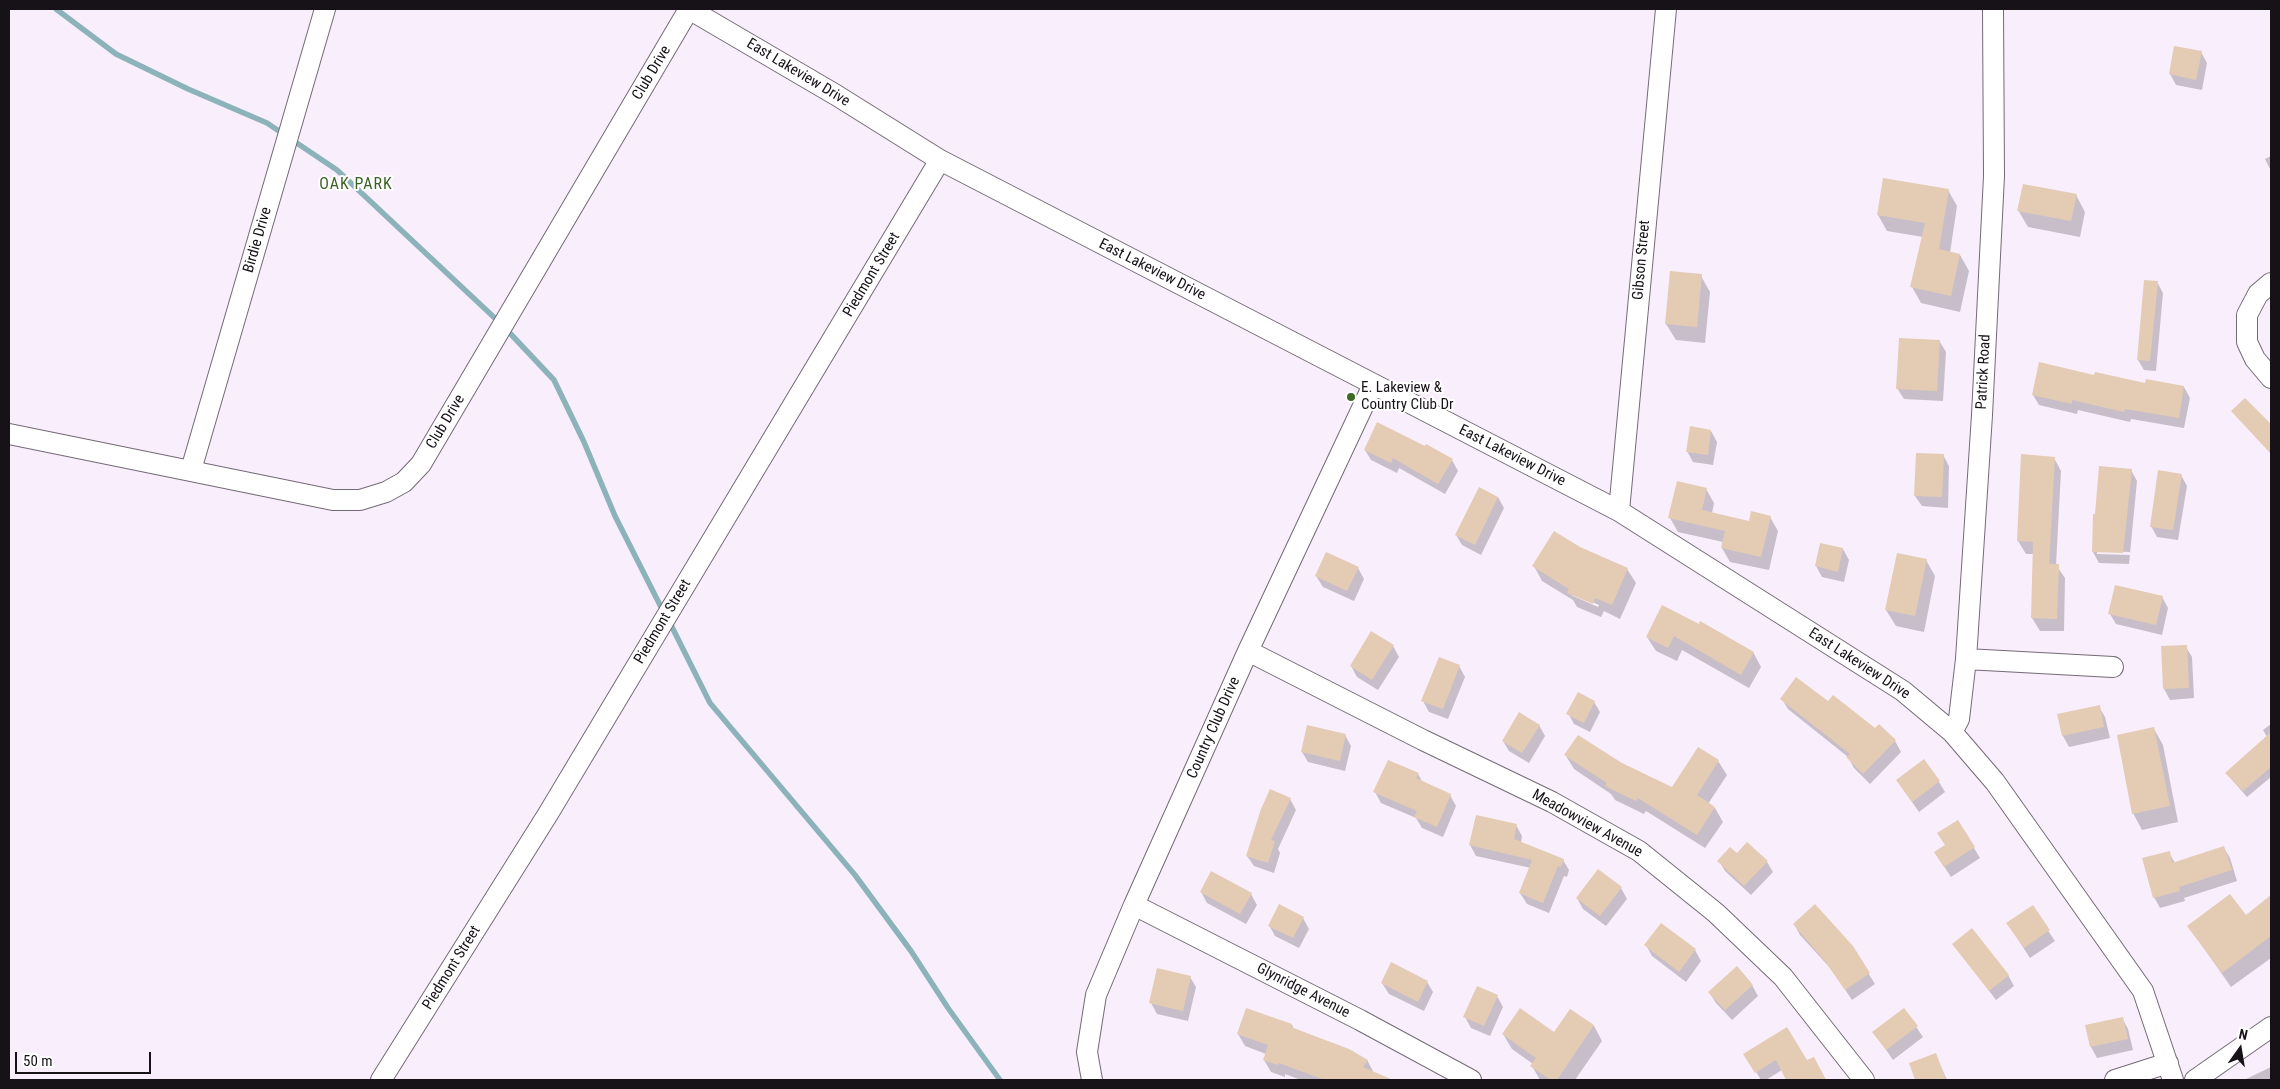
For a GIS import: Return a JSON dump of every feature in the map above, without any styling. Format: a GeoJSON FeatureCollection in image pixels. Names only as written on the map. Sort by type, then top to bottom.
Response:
{"type":"FeatureCollection","features":[{"type":"Feature","properties":{"kind":"street","name":"Birdie Drive"},"geometry":{"type":"LineString","coordinates":[[192,470],[325,9]]}},
{"type":"Feature","properties":{"kind":"street","name":"Club Drive"},"geometry":{"type":"LineString","coordinates":[[9,434],[334,500],[360,500],[386,492],[404,482],[421,464],[689,9]]}},
{"type":"Feature","properties":{"kind":"street","name":"East Lakeview Drive"},"geometry":{"type":"LineString","coordinates":[[689,9],[836,95],[940,160],[1619,511],[1904,691],[1952,732],[1995,782],[2143,991],[2171,1071]]}},
{"type":"Feature","properties":{"kind":"street","name":"Gibson Street"},"geometry":{"type":"LineString","coordinates":[[1619,511],[1666,9]]}},
{"type":"Feature","properties":{"kind":"street","name":"Patrick Road"},"geometry":{"type":"LineString","coordinates":[[1952,732],[1959,719],[1966,659],[1982,415],[1993,186],[1994,9]]}},
{"type":"Feature","properties":{"kind":"street","name":"Piedmont Street"},"geometry":{"type":"LineString","coordinates":[[381,1080],[558,798],[940,160]]}},
{"type":"Feature","properties":{"kind":"street"},"geometry":{"type":"LineString","coordinates":[[2271,283],[2258,294],[2247,315],[2247,342],[2255,359],[2271,378]]}},
{"type":"Feature","properties":{"kind":"street","name":"Country Club Drive"},"geometry":{"type":"LineString","coordinates":[[1092,1080],[1087,1052],[1096,995],[1134,905],[1248,651],[1374,385]]}},
{"type":"Feature","properties":{"kind":"street","name":"Meadowview Avenue"},"geometry":{"type":"LineString","coordinates":[[1248,651],[1423,740],[1552,802],[1639,851],[1716,913],[1783,977],[1864,1080]]}},
{"type":"Feature","properties":{"kind":"street"},"geometry":{"type":"LineString","coordinates":[[1966,659],[2113,667]]}},
{"type":"Feature","properties":{"kind":"street","name":"Glynridge Avenue"},"geometry":{"type":"LineString","coordinates":[[1134,905],[1360,1020],[1471,1080]]}},
{"type":"Feature","properties":{"kind":"street"},"geometry":{"type":"LineString","coordinates":[[2195,1080],[2271,1026]]}},
{"type":"Feature","properties":{"kind":"street"},"geometry":{"type":"LineString","coordinates":[[2115,1080],[2171,1071]]}},
{"type":"Feature","properties":{"kind":"building"},"geometry":{"type":"Polygon","coordinates":[[[2174,46],[2202,51],[2196,80],[2169,74],[2174,46]]]}},
{"type":"Feature","properties":{"kind":"building"},"geometry":{"type":"Polygon","coordinates":[[[1883,178],[1949,189],[1939,249],[1960,254],[1951,296],[1910,287],[1925,223],[1877,215],[1883,178]]]}},
{"type":"Feature","properties":{"kind":"building"},"geometry":{"type":"Polygon","coordinates":[[[2023,184],[2077,194],[2071,221],[2017,211],[2023,184]]]}},
{"type":"Feature","properties":{"kind":"building"},"geometry":{"type":"Polygon","coordinates":[[[1670,271],[1702,274],[1697,327],[1665,324],[1670,271]]]}},
{"type":"Feature","properties":{"kind":"building"},"geometry":{"type":"Polygon","coordinates":[[[2144,280],[2158,281],[2150,361],[2137,360],[2144,280]]]}},
{"type":"Feature","properties":{"kind":"building"},"geometry":{"type":"Polygon","coordinates":[[[1899,338],[1940,340],[1937,391],[1896,389],[1899,338]]]}},
{"type":"Feature","properties":{"kind":"building"},"geometry":{"type":"Polygon","coordinates":[[[2039,362],[2094,375],[2095,372],[2145,383],[2146,379],[2184,386],[2179,418],[2125,409],[2124,412],[2072,400],[2072,404],[2032,395],[2039,362]]]}},
{"type":"Feature","properties":{"kind":"building"},"geometry":{"type":"Polygon","coordinates":[[[2245,398],[2271,424],[2271,454],[2231,411],[2245,398]]]}},
{"type":"Feature","properties":{"kind":"building"},"geometry":{"type":"Polygon","coordinates":[[[1377,422],[1425,446],[1426,444],[1453,459],[1438,484],[1393,458],[1391,463],[1364,450],[1377,422]]]}},
{"type":"Feature","properties":{"kind":"building"},"geometry":{"type":"Polygon","coordinates":[[[1690,426],[1711,430],[1708,455],[1686,452],[1690,426]]]}},
{"type":"Feature","properties":{"kind":"building"},"geometry":{"type":"Polygon","coordinates":[[[1916,453],[1944,454],[1942,497],[1914,496],[1916,453]]]}},
{"type":"Feature","properties":{"kind":"building"},"geometry":{"type":"Polygon","coordinates":[[[2021,454],[2055,457],[2049,564],[2059,564],[2057,619],[2031,618],[2033,542],[2017,541],[2021,454]]]}},
{"type":"Feature","properties":{"kind":"building"},"geometry":{"type":"Polygon","coordinates":[[[2099,466],[2132,469],[2123,553],[2092,552],[2093,514],[2095,514],[2099,466]]]}},
{"type":"Feature","properties":{"kind":"building"},"geometry":{"type":"Polygon","coordinates":[[[2158,470],[2182,474],[2173,530],[2150,527],[2158,470]]]}},
{"type":"Feature","properties":{"kind":"building"},"geometry":{"type":"Polygon","coordinates":[[[1677,481],[1707,488],[1702,510],[1749,521],[1751,511],[1771,516],[1761,557],[1721,548],[1725,531],[1668,518],[1677,481]]]}},
{"type":"Feature","properties":{"kind":"building"},"geometry":{"type":"Polygon","coordinates":[[[1479,487],[1498,497],[1475,545],[1455,535],[1479,487]]]}},
{"type":"Feature","properties":{"kind":"building"},"geometry":{"type":"Polygon","coordinates":[[[1554,531],[1580,547],[1628,568],[1612,605],[1595,598],[1593,604],[1567,593],[1569,589],[1532,566],[1554,531]]]}},
{"type":"Feature","properties":{"kind":"building"},"geometry":{"type":"Polygon","coordinates":[[[1820,543],[1843,548],[1838,572],[1815,566],[1820,543]]]}},
{"type":"Feature","properties":{"kind":"building"},"geometry":{"type":"Polygon","coordinates":[[[1326,552],[1359,567],[1347,591],[1315,576],[1326,552]]]}},
{"type":"Feature","properties":{"kind":"building"},"geometry":{"type":"Polygon","coordinates":[[[1897,553],[1927,559],[1915,616],[1885,610],[1897,553]]]}},
{"type":"Feature","properties":{"kind":"building"},"geometry":{"type":"Polygon","coordinates":[[[2115,585],[2163,596],[2156,625],[2108,614],[2115,585]]]}},
{"type":"Feature","properties":{"kind":"building"},"geometry":{"type":"Polygon","coordinates":[[[1662,605],[1699,624],[1700,621],[1754,652],[1741,675],[1674,636],[1668,648],[1646,637],[1662,605]]]}},
{"type":"Feature","properties":{"kind":"building"},"geometry":{"type":"Polygon","coordinates":[[[1371,631],[1394,645],[1372,680],[1350,666],[1371,631]]]}},
{"type":"Feature","properties":{"kind":"building"},"geometry":{"type":"Polygon","coordinates":[[[2187,645],[2189,688],[2163,689],[2161,646],[2187,645]]]}},
{"type":"Feature","properties":{"kind":"building"},"geometry":{"type":"Polygon","coordinates":[[[1439,657],[1460,665],[1443,709],[1421,701],[1439,657]]]}},
{"type":"Feature","properties":{"kind":"building"},"geometry":{"type":"Polygon","coordinates":[[[1796,677],[1828,701],[1833,695],[1875,728],[1879,724],[1896,740],[1863,774],[1846,757],[1850,754],[1780,699],[1796,677]]]}},
{"type":"Feature","properties":{"kind":"building"},"geometry":{"type":"Polygon","coordinates":[[[1578,692],[1595,701],[1584,723],[1566,714],[1578,692]]]}},
{"type":"Feature","properties":{"kind":"building"},"geometry":{"type":"Polygon","coordinates":[[[2100,705],[2104,727],[2062,736],[2057,714],[2100,705]]]}},
{"type":"Feature","properties":{"kind":"building"},"geometry":{"type":"Polygon","coordinates":[[[1519,712],[1540,725],[1522,753],[1502,741],[1519,712]]]}},
{"type":"Feature","properties":{"kind":"building"},"geometry":{"type":"Polygon","coordinates":[[[1307,725],[1346,734],[1340,761],[1301,752],[1307,725]]]}},
{"type":"Feature","properties":{"kind":"building"},"geometry":{"type":"Polygon","coordinates":[[[2154,727],[2170,806],[2132,814],[2117,735],[2154,727]]]}},
{"type":"Feature","properties":{"kind":"building"},"geometry":{"type":"Polygon","coordinates":[[[2271,732],[2271,767],[2243,791],[2225,773],[2271,732]]]}},
{"type":"Feature","properties":{"kind":"building"},"geometry":{"type":"Polygon","coordinates":[[[1578,735],[1622,763],[1672,787],[1698,747],[1719,760],[1697,795],[1715,807],[1697,835],[1638,798],[1636,801],[1605,786],[1607,783],[1564,755],[1578,735]]]}},
{"type":"Feature","properties":{"kind":"building"},"geometry":{"type":"Polygon","coordinates":[[[1924,759],[1940,781],[1912,802],[1896,780],[1924,759]]]}},
{"type":"Feature","properties":{"kind":"building"},"geometry":{"type":"Polygon","coordinates":[[[1388,760],[1419,773],[1416,778],[1451,794],[1437,827],[1414,817],[1417,811],[1373,792],[1388,760]]]}},
{"type":"Feature","properties":{"kind":"building"},"geometry":{"type":"Polygon","coordinates":[[[1270,789],[1291,798],[1271,840],[1275,841],[1268,863],[1246,856],[1261,809],[1270,789]]]}},
{"type":"Feature","properties":{"kind":"building"},"geometry":{"type":"Polygon","coordinates":[[[1476,815],[1517,824],[1514,839],[1564,859],[1561,867],[1558,866],[1543,903],[1519,893],[1532,860],[1469,845],[1476,815]]]}},
{"type":"Feature","properties":{"kind":"building"},"geometry":{"type":"Polygon","coordinates":[[[1958,820],[1975,847],[1944,867],[1934,852],[1945,845],[1937,833],[1958,820]]]}},
{"type":"Feature","properties":{"kind":"building"},"geometry":{"type":"Polygon","coordinates":[[[1747,842],[1768,861],[1744,886],[1717,861],[1730,847],[1737,853],[1747,842]]]}},
{"type":"Feature","properties":{"kind":"building"},"geometry":{"type":"Polygon","coordinates":[[[2224,846],[2232,870],[2179,887],[2180,891],[2153,898],[2142,858],[2170,851],[2172,863],[2224,846]]]}},
{"type":"Feature","properties":{"kind":"building"},"geometry":{"type":"Polygon","coordinates":[[[1598,869],[1622,887],[1600,916],[1576,898],[1598,869]]]}},
{"type":"Feature","properties":{"kind":"building"},"geometry":{"type":"Polygon","coordinates":[[[1211,871],[1252,893],[1240,914],[1200,892],[1211,871]]]}},
{"type":"Feature","properties":{"kind":"building"},"geometry":{"type":"Polygon","coordinates":[[[2230,894],[2246,915],[2271,895],[2271,936],[2222,973],[2187,926],[2230,894]]]}},
{"type":"Feature","properties":{"kind":"building"},"geometry":{"type":"Polygon","coordinates":[[[1279,904],[1304,917],[1293,938],[1268,926],[1279,904]]]}},
{"type":"Feature","properties":{"kind":"building"},"geometry":{"type":"Polygon","coordinates":[[[1815,904],[1853,946],[1870,973],[1845,990],[1824,960],[1793,924],[1815,904]]]}},
{"type":"Feature","properties":{"kind":"building"},"geometry":{"type":"Polygon","coordinates":[[[2033,905],[2050,930],[2024,948],[2006,923],[2033,905]]]}},
{"type":"Feature","properties":{"kind":"building"},"geometry":{"type":"Polygon","coordinates":[[[1661,923],[1696,949],[1679,972],[1644,945],[1661,923]]]}},
{"type":"Feature","properties":{"kind":"building"},"geometry":{"type":"Polygon","coordinates":[[[1972,928],[2009,975],[1989,991],[1952,944],[1972,928]]]}},
{"type":"Feature","properties":{"kind":"building"},"geometry":{"type":"Polygon","coordinates":[[[1391,962],[1428,981],[1418,1002],[1381,983],[1391,962]]]}},
{"type":"Feature","properties":{"kind":"building"},"geometry":{"type":"Polygon","coordinates":[[[1737,966],[1753,985],[1725,1010],[1708,992],[1737,966]]]}},
{"type":"Feature","properties":{"kind":"building"},"geometry":{"type":"Polygon","coordinates":[[[1157,968],[1191,976],[1183,1011],[1149,1003],[1157,968]]]}},
{"type":"Feature","properties":{"kind":"building"},"geometry":{"type":"Polygon","coordinates":[[[1477,986],[1498,995],[1484,1026],[1463,1017],[1477,986]]]}},
{"type":"Feature","properties":{"kind":"building"},"geometry":{"type":"Polygon","coordinates":[[[1246,1008],[1292,1024],[1291,1027],[1349,1049],[1368,1060],[1363,1067],[1393,1080],[1325,1080],[1279,1063],[1278,1065],[1263,1060],[1268,1045],[1237,1034],[1246,1008]]]}},
{"type":"Feature","properties":{"kind":"building"},"geometry":{"type":"Polygon","coordinates":[[[1520,1008],[1554,1032],[1570,1009],[1594,1025],[1557,1080],[1551,1080],[1530,1066],[1536,1058],[1502,1034],[1520,1008]]]}},
{"type":"Feature","properties":{"kind":"building"},"geometry":{"type":"Polygon","coordinates":[[[1904,1008],[1918,1026],[1886,1050],[1872,1032],[1904,1008]]]}},
{"type":"Feature","properties":{"kind":"building"},"geometry":{"type":"Polygon","coordinates":[[[2123,1017],[2128,1039],[2090,1047],[2085,1025],[2123,1017]]]}},
{"type":"Feature","properties":{"kind":"building"},"geometry":{"type":"Polygon","coordinates":[[[1787,1027],[1807,1060],[1814,1057],[1826,1080],[1786,1080],[1776,1060],[1755,1073],[1743,1054],[1787,1027]]]}},
{"type":"Feature","properties":{"kind":"building"},"geometry":{"type":"Polygon","coordinates":[[[1936,1053],[1946,1080],[1915,1080],[1909,1063],[1936,1053]]]}},
{"type":"Feature","properties":{"kind":"waterway"},"geometry":{"type":"LineString","coordinates":[[56,9],[116,54],[188,89],[267,123],[337,170],[499,322]]}},
{"type":"Feature","properties":{"kind":"waterway"},"geometry":{"type":"LineString","coordinates":[[506,329],[554,380],[584,442],[615,516],[664,613]]}},
{"type":"Feature","properties":{"kind":"waterway"},"geometry":{"type":"LineString","coordinates":[[669,621],[710,703],[855,875],[911,951],[948,1008],[1000,1080]]}},
{"type":"Feature","properties":{"kind":"place","name":"E. Lakeview & Country Club Dr"},"geometry":{"type":"Point","coordinates":[1351,397]}},
{"type":"Feature","properties":{"kind":"district","name":"OAK PARK"},"geometry":{"type":"Point","coordinates":[356,185]}}]}
